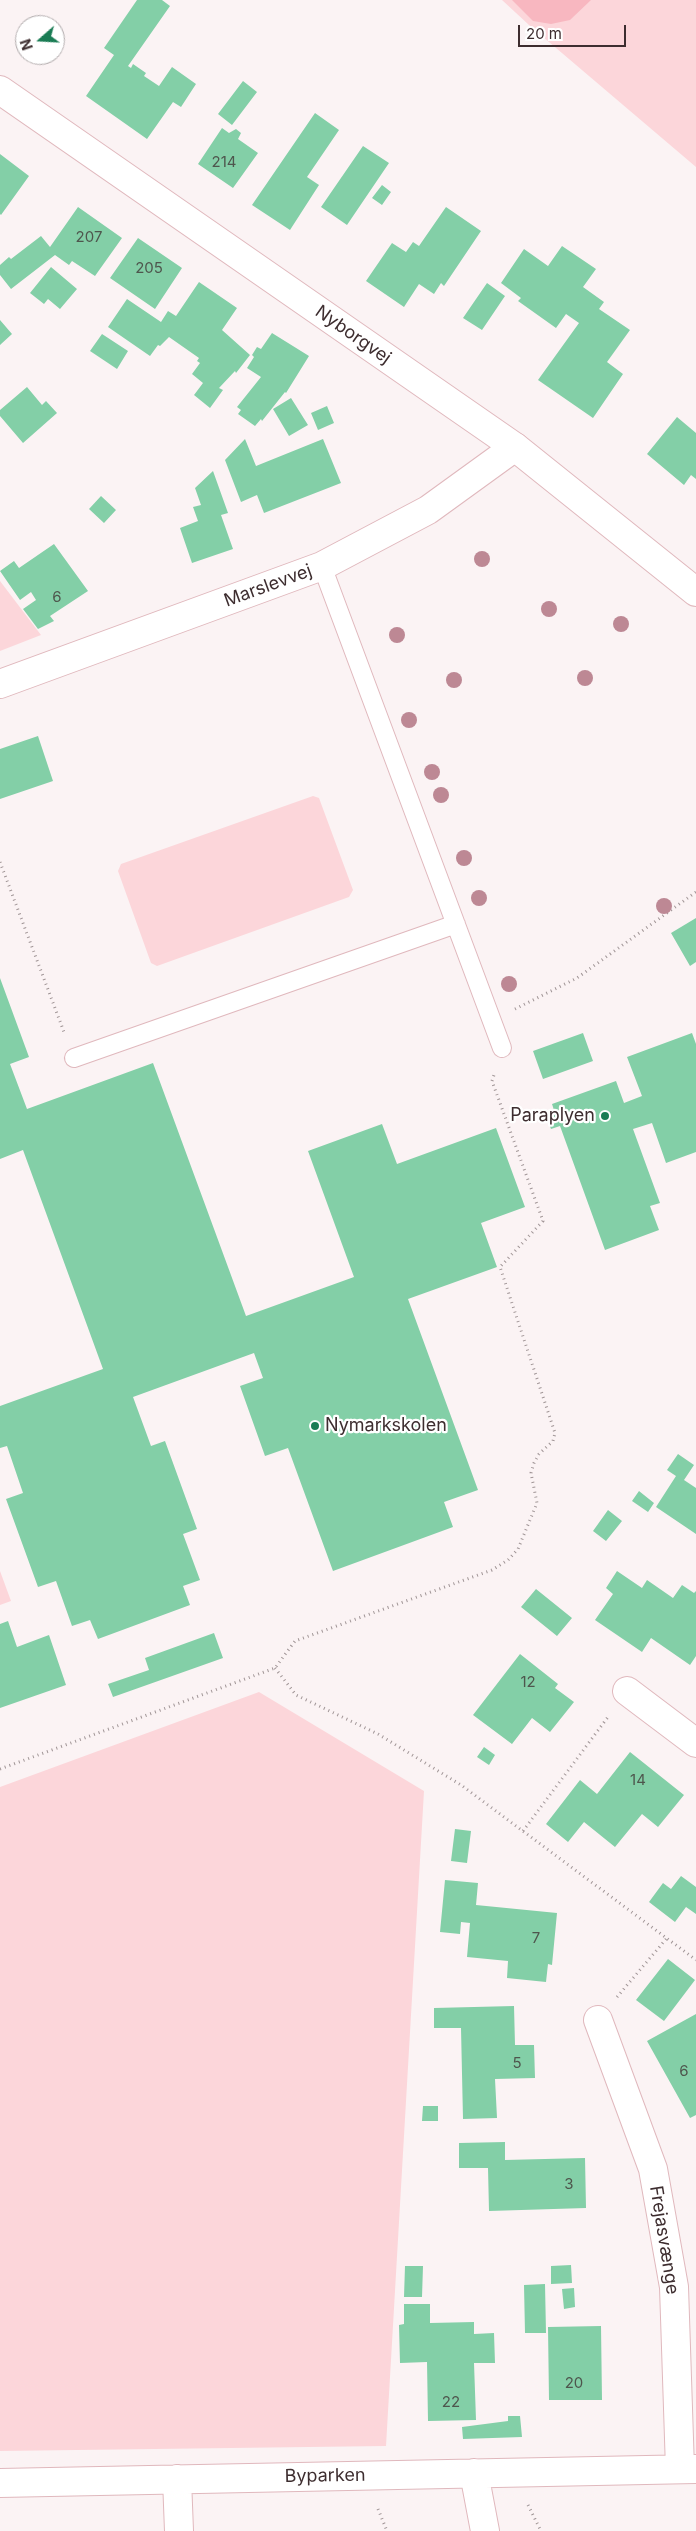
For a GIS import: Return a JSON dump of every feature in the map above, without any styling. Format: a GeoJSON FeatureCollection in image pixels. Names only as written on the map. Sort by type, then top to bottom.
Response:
{"type":"FeatureCollection","features":[{"type":"Feature","properties":{"kind":"street","name":"Nyborgvej"},"geometry":{"type":"LineString","coordinates":[[0,90],[515,447],[696,592]]}},
{"type":"Feature","properties":{"kind":"street","name":"Marslevvej"},"geometry":{"type":"LineString","coordinates":[[0,684],[322,566],[428,510],[515,447]]}},
{"type":"Feature","properties":{"kind":"street"},"geometry":{"type":"LineString","coordinates":[[627,1691],[696,1743]]}},
{"type":"Feature","properties":{"kind":"street","name":"Frejasvænge"},"geometry":{"type":"LineString","coordinates":[[598,2020],[653,2169],[674,2287],[688,2469]]}},
{"type":"Feature","properties":{"kind":"street","name":"Byparken"},"geometry":{"type":"LineString","coordinates":[[0,2483],[688,2469]]}},
{"type":"Feature","properties":{"kind":"street"},"geometry":{"type":"LineString","coordinates":[[474,2473],[485,2531]]}},
{"type":"Feature","properties":{"kind":"street"},"geometry":{"type":"LineString","coordinates":[[177,2479],[179,2531]]}},
{"type":"Feature","properties":{"kind":"lane"},"geometry":{"type":"LineString","coordinates":[[322,566],[502,1048]]}},
{"type":"Feature","properties":{"kind":"lane"},"geometry":{"type":"LineString","coordinates":[[74,1058],[456,924]]}},
{"type":"Feature","properties":{"kind":"path"},"geometry":{"type":"LineString","coordinates":[[0,862],[74,1058]]}},
{"type":"Feature","properties":{"kind":"path"},"geometry":{"type":"LineString","coordinates":[[492,1020],[577,978],[696,892]]}},
{"type":"Feature","properties":{"kind":"path"},"geometry":{"type":"LineString","coordinates":[[0,1769],[275,1668],[295,1642],[492,1570],[508,1560],[518,1549],[537,1503],[532,1474],[534,1463],[539,1454],[552,1441],[555,1432],[500,1267],[544,1221],[492,1081],[502,1048]]}},
{"type":"Feature","properties":{"kind":"path"},"geometry":{"type":"LineString","coordinates":[[275,1668],[296,1695],[378,1734],[461,1785],[696,1960]]}},
{"type":"Feature","properties":{"kind":"path"},"geometry":{"type":"LineString","coordinates":[[523,1831],[627,1691]]}},
{"type":"Feature","properties":{"kind":"path"},"geometry":{"type":"LineString","coordinates":[[598,2020],[667,1938]]}},
{"type":"Feature","properties":{"kind":"shaded area"},"geometry":{"type":"Polygon","coordinates":[[[502,0],[696,0],[696,167],[529,25],[502,0]]]}},
{"type":"Feature","properties":{"kind":"shaded area"},"geometry":{"type":"Polygon","coordinates":[[[512,0],[591,0],[570,20],[551,24],[533,21],[512,0]]]}},
{"type":"Feature","properties":{"kind":"shaded area"},"geometry":{"type":"Polygon","coordinates":[[[0,581],[41,635],[0,651],[0,581]]]}},
{"type":"Feature","properties":{"kind":"shaded area"},"geometry":{"type":"Polygon","coordinates":[[[313,796],[319,798],[353,890],[349,897],[157,966],[151,963],[118,871],[121,864],[313,796]]]}},
{"type":"Feature","properties":{"kind":"shaded area"},"geometry":{"type":"Polygon","coordinates":[[[0,1571],[11,1601],[0,1605],[0,1571]]]}},
{"type":"Feature","properties":{"kind":"shaded area"},"geometry":{"type":"Polygon","coordinates":[[[259,1692],[424,1791],[386,2446],[0,2451],[0,1787],[259,1692]]]}},
{"type":"Feature","properties":{"kind":"building"},"geometry":{"type":"Polygon","coordinates":[[[137,0],[162,0],[170,6],[128,66],[131,68],[133,64],[146,73],[144,76],[159,86],[172,67],[196,84],[181,107],[173,102],[147,139],[86,96],[114,55],[104,48],[137,0]]]}},
{"type":"Feature","properties":{"kind":"building"},"geometry":{"type":"Polygon","coordinates":[[[243,81],[257,92],[232,125],[218,114],[243,81]]]}},
{"type":"Feature","properties":{"kind":"building"},"geometry":{"type":"Polygon","coordinates":[[[315,113],[339,130],[307,177],[319,185],[290,230],[252,205],[315,113]]]}},
{"type":"Feature","properties":{"kind":"building"},"geometry":{"type":"Polygon","coordinates":[[[222,128],[229,133],[236,129],[241,133],[238,139],[258,153],[233,188],[198,164],[222,128]]]}},
{"type":"Feature","properties":{"kind":"building"},"geometry":{"type":"Polygon","coordinates":[[[363,146],[389,163],[347,225],[321,207],[363,146]]]}},
{"type":"Feature","properties":{"kind":"building"},"geometry":{"type":"Polygon","coordinates":[[[0,154],[29,176],[1,215],[0,214],[0,154]]]}},
{"type":"Feature","properties":{"kind":"building"},"geometry":{"type":"Polygon","coordinates":[[[382,185],[391,192],[382,205],[372,198],[382,185]]]}},
{"type":"Feature","properties":{"kind":"building"},"geometry":{"type":"Polygon","coordinates":[[[78,207],[122,238],[95,276],[72,261],[69,265],[55,255],[11,289],[0,275],[0,265],[41,236],[50,247],[78,207]]]}},
{"type":"Feature","properties":{"kind":"building"},"geometry":{"type":"Polygon","coordinates":[[[446,207],[481,231],[444,286],[441,283],[434,294],[419,284],[404,307],[366,281],[392,243],[406,252],[413,242],[419,246],[446,207]]]}},
{"type":"Feature","properties":{"kind":"building"},"geometry":{"type":"Polygon","coordinates":[[[138,238],[182,268],[155,309],[110,278],[138,238]]]}},
{"type":"Feature","properties":{"kind":"building"},"geometry":{"type":"Polygon","coordinates":[[[562,246],[596,269],[583,287],[604,302],[599,309],[630,330],[607,362],[623,374],[593,418],[538,380],[579,323],[566,314],[556,328],[518,301],[521,298],[501,283],[524,249],[548,266],[562,246]]]}},
{"type":"Feature","properties":{"kind":"building"},"geometry":{"type":"Polygon","coordinates":[[[51,267],[77,289],[60,309],[48,299],[44,304],[30,293],[51,267]]]}},
{"type":"Feature","properties":{"kind":"building"},"geometry":{"type":"Polygon","coordinates":[[[199,282],[237,308],[222,330],[250,355],[236,373],[235,371],[219,388],[223,390],[210,408],[194,395],[203,383],[192,374],[200,363],[197,361],[199,358],[169,337],[160,346],[158,345],[150,356],[108,327],[127,299],[161,322],[168,311],[176,316],[199,282]]]}},
{"type":"Feature","properties":{"kind":"building"},"geometry":{"type":"Polygon","coordinates":[[[487,283],[505,296],[482,330],[463,318],[487,283]]]}},
{"type":"Feature","properties":{"kind":"building"},"geometry":{"type":"Polygon","coordinates":[[[0,320],[12,334],[0,345],[0,320]]]}},
{"type":"Feature","properties":{"kind":"building"},"geometry":{"type":"Polygon","coordinates":[[[272,333],[309,356],[286,393],[262,421],[261,419],[255,426],[238,414],[241,410],[237,407],[261,377],[247,368],[254,357],[252,355],[257,347],[261,349],[272,333]]]}},
{"type":"Feature","properties":{"kind":"building"},"geometry":{"type":"Polygon","coordinates":[[[102,334],[128,351],[117,369],[90,351],[102,334]]]}},
{"type":"Feature","properties":{"kind":"building"},"geometry":{"type":"Polygon","coordinates":[[[27,387],[42,405],[46,401],[57,413],[23,443],[0,416],[0,410],[27,387]]]}},
{"type":"Feature","properties":{"kind":"building"},"geometry":{"type":"Polygon","coordinates":[[[291,398],[308,425],[289,436],[273,409],[291,398]]]}},
{"type":"Feature","properties":{"kind":"building"},"geometry":{"type":"Polygon","coordinates":[[[327,406],[334,423],[318,430],[311,413],[327,406]]]}},
{"type":"Feature","properties":{"kind":"building"},"geometry":{"type":"Polygon","coordinates":[[[677,417],[696,433],[696,479],[691,475],[684,485],[647,454],[677,417]]]}},
{"type":"Feature","properties":{"kind":"building"},"geometry":{"type":"Polygon","coordinates":[[[245,439],[256,466],[323,439],[341,483],[264,513],[257,495],[241,502],[225,460],[245,439]]]}},
{"type":"Feature","properties":{"kind":"building"},"geometry":{"type":"Polygon","coordinates":[[[213,471],[228,513],[221,515],[233,549],[192,563],[180,528],[198,521],[193,507],[201,505],[195,488],[213,471]]]}},
{"type":"Feature","properties":{"kind":"building"},"geometry":{"type":"Polygon","coordinates":[[[101,496],[116,510],[104,523],[89,509],[101,496]]]}},
{"type":"Feature","properties":{"kind":"building"},"geometry":{"type":"Polygon","coordinates":[[[54,544],[88,591],[50,616],[54,621],[38,629],[23,609],[36,600],[31,592],[20,600],[0,571],[14,561],[19,568],[54,544]]]}},
{"type":"Feature","properties":{"kind":"building"},"geometry":{"type":"Polygon","coordinates":[[[38,736],[53,781],[0,799],[0,749],[38,736]]]}},
{"type":"Feature","properties":{"kind":"building"},"geometry":{"type":"Polygon","coordinates":[[[696,918],[696,962],[690,966],[671,933],[696,918]]]}},
{"type":"Feature","properties":{"kind":"building"},"geometry":{"type":"Polygon","coordinates":[[[0,978],[29,1057],[10,1064],[27,1109],[153,1063],[246,1316],[354,1277],[308,1151],[382,1124],[397,1164],[496,1128],[525,1207],[481,1223],[497,1267],[408,1299],[478,1490],[444,1502],[453,1527],[333,1571],[288,1448],[265,1456],[240,1386],[263,1378],[254,1353],[133,1397],[151,1446],[165,1441],[197,1529],[183,1534],[200,1580],[183,1586],[190,1605],[98,1639],[90,1620],[72,1626],[56,1581],[38,1587],[6,1499],[23,1493],[7,1446],[0,1448],[0,1406],[103,1369],[23,1150],[0,1159],[0,978]]]}},
{"type":"Feature","properties":{"kind":"building"},"geometry":{"type":"Polygon","coordinates":[[[583,1033],[593,1061],[543,1079],[533,1051],[583,1033]]]}},
{"type":"Feature","properties":{"kind":"building"},"geometry":{"type":"Polygon","coordinates":[[[692,1033],[696,1044],[696,1152],[666,1163],[652,1123],[633,1129],[660,1203],[650,1206],[659,1230],[605,1250],[560,1126],[551,1129],[545,1113],[554,1110],[552,1104],[616,1081],[624,1103],[642,1096],[627,1057],[692,1033]]]}},
{"type":"Feature","properties":{"kind":"building"},"geometry":{"type":"Polygon","coordinates":[[[678,1454],[694,1465],[684,1480],[696,1488],[696,1534],[656,1507],[676,1476],[667,1470],[678,1454]]]}},
{"type":"Feature","properties":{"kind":"building"},"geometry":{"type":"Polygon","coordinates":[[[639,1491],[654,1503],[648,1512],[632,1501],[639,1491]]]}},
{"type":"Feature","properties":{"kind":"building"},"geometry":{"type":"Polygon","coordinates":[[[608,1510],[622,1521],[606,1541],[593,1531],[608,1510]]]}},
{"type":"Feature","properties":{"kind":"building"},"geometry":{"type":"Polygon","coordinates":[[[617,1571],[642,1588],[647,1580],[673,1598],[682,1585],[694,1593],[696,1591],[696,1656],[690,1665],[651,1638],[642,1652],[595,1620],[613,1594],[606,1588],[617,1571]]]}},
{"type":"Feature","properties":{"kind":"building"},"geometry":{"type":"Polygon","coordinates":[[[536,1589],[572,1618],[557,1636],[521,1607],[536,1589]]]}},
{"type":"Feature","properties":{"kind":"building"},"geometry":{"type":"Polygon","coordinates":[[[8,1621],[17,1647],[49,1635],[66,1685],[0,1708],[0,1624],[8,1621]]]}},
{"type":"Feature","properties":{"kind":"building"},"geometry":{"type":"Polygon","coordinates":[[[214,1633],[223,1658],[113,1697],[108,1684],[149,1670],[145,1658],[214,1633]]]}},
{"type":"Feature","properties":{"kind":"building"},"geometry":{"type":"Polygon","coordinates":[[[520,1654],[558,1684],[555,1688],[574,1702],[550,1732],[532,1718],[512,1744],[473,1715],[520,1654]]]}},
{"type":"Feature","properties":{"kind":"building"},"geometry":{"type":"Polygon","coordinates":[[[484,1747],[495,1755],[489,1765],[477,1757],[484,1747]]]}},
{"type":"Feature","properties":{"kind":"building"},"geometry":{"type":"Polygon","coordinates":[[[630,1752],[684,1795],[658,1827],[642,1814],[615,1847],[584,1822],[568,1842],[546,1824],[580,1780],[597,1794],[630,1752]]]}},
{"type":"Feature","properties":{"kind":"building"},"geometry":{"type":"Polygon","coordinates":[[[455,1829],[471,1831],[467,1863],[451,1861],[455,1829]]]}},
{"type":"Feature","properties":{"kind":"building"},"geometry":{"type":"Polygon","coordinates":[[[681,1876],[696,1887],[696,1914],[686,1907],[675,1922],[649,1902],[663,1883],[671,1889],[681,1876]]]}},
{"type":"Feature","properties":{"kind":"building"},"geometry":{"type":"Polygon","coordinates":[[[445,1880],[478,1883],[476,1905],[557,1913],[552,1965],[548,1964],[546,1982],[507,1978],[508,1961],[467,1957],[470,1923],[461,1922],[460,1934],[440,1932],[445,1880]]]}},
{"type":"Feature","properties":{"kind":"building"},"geometry":{"type":"Polygon","coordinates":[[[668,1959],[695,1980],[664,2021],[636,2000],[668,1959]]]}},
{"type":"Feature","properties":{"kind":"building"},"geometry":{"type":"Polygon","coordinates":[[[514,2006],[515,2045],[534,2045],[535,2078],[495,2079],[497,2118],[463,2119],[461,2028],[434,2028],[434,2008],[514,2006]]]}},
{"type":"Feature","properties":{"kind":"building"},"geometry":{"type":"Polygon","coordinates":[[[696,2014],[696,2115],[690,2118],[647,2041],[696,2014]]]}},
{"type":"Feature","properties":{"kind":"building"},"geometry":{"type":"Polygon","coordinates":[[[423,2106],[438,2106],[438,2121],[422,2121],[423,2106]]]}},
{"type":"Feature","properties":{"kind":"building"},"geometry":{"type":"Polygon","coordinates":[[[505,2142],[505,2160],[585,2158],[586,2208],[489,2211],[488,2168],[459,2168],[459,2143],[505,2142]]]}},
{"type":"Feature","properties":{"kind":"building"},"geometry":{"type":"Polygon","coordinates":[[[571,2265],[572,2283],[551,2284],[551,2266],[571,2265]]]}},
{"type":"Feature","properties":{"kind":"building"},"geometry":{"type":"Polygon","coordinates":[[[405,2266],[423,2266],[422,2297],[404,2297],[405,2266]]]}},
{"type":"Feature","properties":{"kind":"building"},"geometry":{"type":"Polygon","coordinates":[[[545,2284],[546,2333],[525,2333],[524,2285],[545,2284]]]}},
{"type":"Feature","properties":{"kind":"building"},"geometry":{"type":"Polygon","coordinates":[[[574,2288],[575,2307],[564,2309],[562,2289],[574,2288]]]}},
{"type":"Feature","properties":{"kind":"building"},"geometry":{"type":"Polygon","coordinates":[[[404,2304],[430,2304],[430,2323],[474,2322],[474,2334],[494,2333],[495,2363],[474,2363],[476,2420],[428,2421],[427,2362],[400,2363],[399,2325],[404,2324],[404,2304]]]}},
{"type":"Feature","properties":{"kind":"building"},"geometry":{"type":"Polygon","coordinates":[[[601,2326],[602,2400],[549,2400],[548,2327],[601,2326]]]}},
{"type":"Feature","properties":{"kind":"building"},"geometry":{"type":"Polygon","coordinates":[[[508,2416],[520,2416],[522,2437],[463,2439],[462,2427],[508,2421],[508,2416]]]}},
{"type":"Feature","properties":{"kind":"place","name":"Paraplyen"},"geometry":{"type":"Point","coordinates":[605,1116]}},
{"type":"Feature","properties":{"kind":"place","name":"Nymarkskolen"},"geometry":{"type":"Point","coordinates":[315,1426]}}]}
